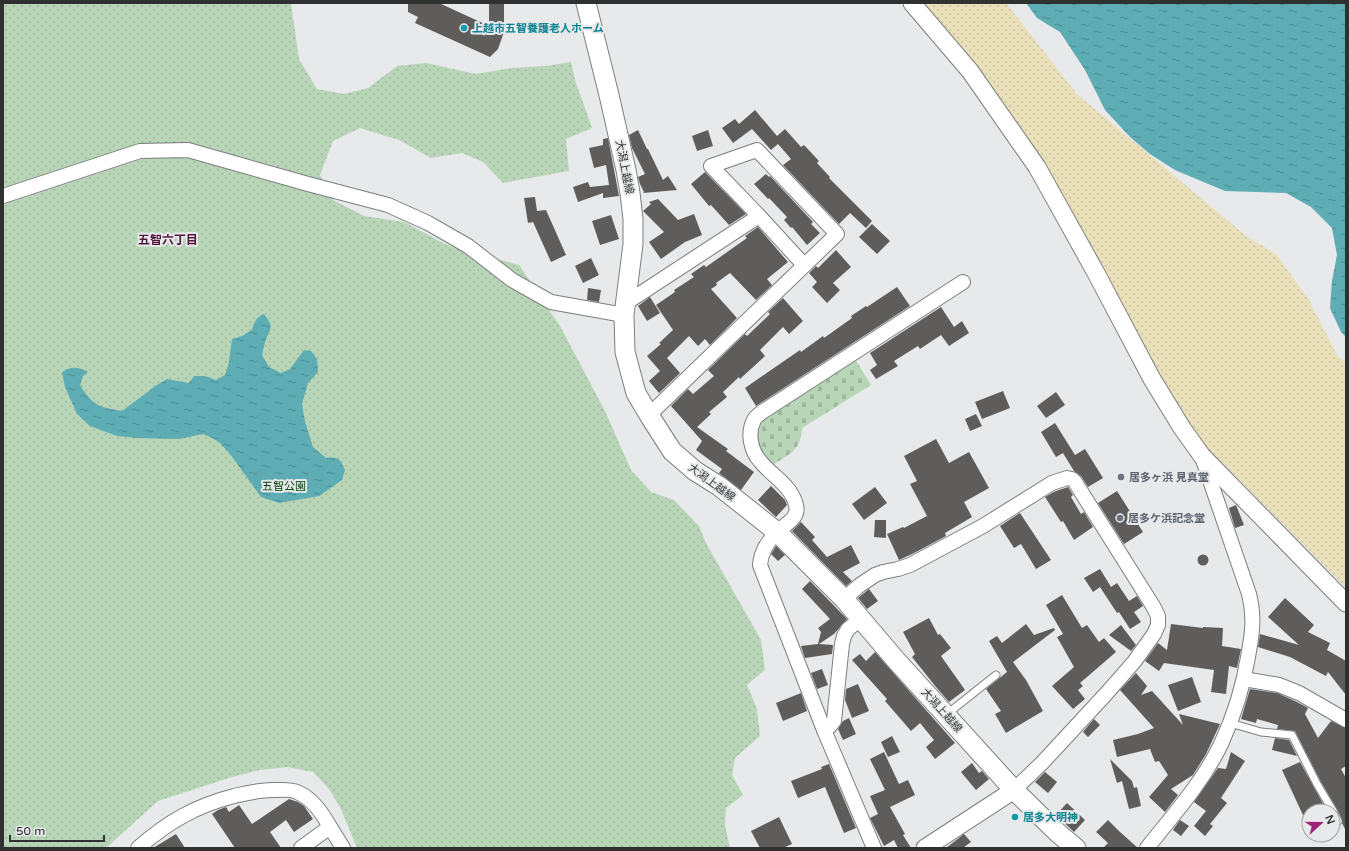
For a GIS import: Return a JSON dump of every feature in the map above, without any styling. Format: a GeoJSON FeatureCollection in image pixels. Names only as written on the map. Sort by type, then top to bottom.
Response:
{"type":"FeatureCollection","features":[{"type":"Feature","properties":{"kind":"main road","name":"大潟上越線"},"geometry":{"type":"LineString","coordinates":[[586,3],[609,95],[630,193],[633,219],[633,244],[625,309],[625,352],[629,372],[636,393],[672,451],[695,471],[725,491],[777,532],[844,599],[895,659],[947,714],[1014,790],[1059,834],[1076,848]]}},
{"type":"Feature","properties":{"kind":"street"},"geometry":{"type":"LineString","coordinates":[[912,3],[970,71],[1037,167],[1152,379],[1182,428],[1202,456],[1346,603]]}},
{"type":"Feature","properties":{"kind":"street"},"geometry":{"type":"LineString","coordinates":[[3,196],[140,151],[188,150],[388,205],[428,223],[468,246],[512,280],[551,302],[625,309],[759,216]]}},
{"type":"Feature","properties":{"kind":"street"},"geometry":{"type":"LineString","coordinates":[[649,415],[837,234],[758,150],[711,166],[804,265]]}},
{"type":"Feature","properties":{"kind":"street"},"geometry":{"type":"LineString","coordinates":[[874,848],[824,730],[760,565],[761,556],[777,532],[795,516],[797,508],[794,497],[788,488],[760,461],[754,452],[751,441],[751,429],[754,420],[769,408],[962,282]]}},
{"type":"Feature","properties":{"kind":"street"},"geometry":{"type":"LineString","coordinates":[[1147,848],[1188,796],[1210,764],[1221,744],[1236,708],[1244,679],[1253,624],[1252,604],[1202,456]]}},
{"type":"Feature","properties":{"kind":"street"},"geometry":{"type":"LineString","coordinates":[[844,599],[860,585],[875,575],[910,565],[983,526],[1052,483],[1067,478],[1072,479],[1075,482],[1158,616],[1158,625],[1154,634],[1134,662],[1042,763],[1014,790],[925,848]]}},
{"type":"Feature","properties":{"kind":"street"},"geometry":{"type":"LineString","coordinates":[[824,730],[834,721],[839,662],[844,636],[848,629],[861,619]]}},
{"type":"Feature","properties":{"kind":"street"},"geometry":{"type":"LineString","coordinates":[[1244,679],[1279,685],[1299,693],[1346,720]]}},
{"type":"Feature","properties":{"kind":"street"},"geometry":{"type":"LineString","coordinates":[[138,848],[150,837],[176,819],[198,808],[261,790],[296,791],[311,801],[320,811],[343,848]]}},
{"type":"Feature","properties":{"kind":"street"},"geometry":{"type":"LineString","coordinates":[[302,848],[330,827]]}},
{"type":"Feature","properties":{"kind":"lane"},"geometry":{"type":"LineString","coordinates":[[947,714],[996,675]]}},
{"type":"Feature","properties":{"kind":"lane"},"geometry":{"type":"LineString","coordinates":[[1230,723],[1261,732],[1292,735],[1328,803]]}},
{"type":"Feature","properties":{"kind":"sand"},"geometry":{"type":"Polygon","coordinates":[[[923,3],[1006,3],[1077,94],[1246,236],[1276,254],[1309,300],[1338,357],[1346,362],[1346,588],[1201,442],[1175,403],[1045,164],[923,3]]]}},
{"type":"Feature","properties":{"kind":"green space","name":"五智公園"},"geometry":{"type":"Polygon","coordinates":[[[3,3],[291,3],[299,59],[317,89],[344,94],[368,88],[397,66],[426,63],[476,74],[511,68],[546,66],[571,62],[575,80],[592,128],[566,139],[569,171],[503,183],[483,162],[462,153],[431,158],[399,140],[360,128],[333,141],[320,175],[333,200],[364,216],[404,222],[447,245],[519,265],[560,326],[605,411],[631,470],[651,492],[674,500],[699,526],[706,543],[761,640],[765,670],[747,685],[757,709],[760,736],[735,758],[732,775],[743,795],[726,808],[725,825],[730,848],[357,848],[340,807],[329,789],[313,772],[287,767],[260,770],[232,777],[158,801],[106,848],[3,848],[3,3]]]}},
{"type":"Feature","properties":{"kind":"green space"},"geometry":{"type":"Polygon","coordinates":[[[855,359],[871,385],[802,428],[797,447],[789,455],[773,465],[763,453],[758,442],[759,431],[765,417],[855,359]]]}},
{"type":"Feature","properties":{"kind":"water"},"geometry":{"type":"Polygon","coordinates":[[[1026,3],[1346,3],[1346,337],[1341,332],[1330,308],[1332,281],[1337,255],[1332,228],[1311,207],[1286,193],[1225,191],[1175,170],[1150,154],[1130,137],[1105,110],[1085,70],[1060,32],[1037,18],[1026,3]]]}},
{"type":"Feature","properties":{"kind":"water"},"geometry":{"type":"Polygon","coordinates":[[[264,314],[270,322],[270,331],[265,342],[262,355],[269,367],[281,373],[290,369],[304,350],[311,351],[317,359],[318,372],[308,383],[302,404],[305,422],[313,447],[326,458],[334,457],[338,459],[342,463],[345,470],[342,480],[319,496],[279,503],[261,497],[230,454],[219,442],[203,434],[179,439],[117,436],[90,426],[77,414],[65,387],[62,372],[65,370],[75,368],[88,372],[83,376],[80,385],[89,397],[102,407],[122,411],[167,379],[189,383],[194,376],[205,376],[216,380],[225,375],[229,362],[232,339],[242,336],[252,330],[257,319],[264,314]]]}},
{"type":"Feature","properties":{"kind":"building","name":"上越市五智養護老人ホーム"},"geometry":{"type":"Polygon","coordinates":[[[408,3],[439,3],[489,26],[489,3],[504,3],[504,32],[498,49],[490,57],[415,23],[418,17],[408,12],[408,3]]]}},
{"type":"Feature","properties":{"kind":"building"},"geometry":{"type":"Polygon","coordinates":[[[755,110],[777,136],[785,129],[801,147],[804,145],[819,161],[817,163],[830,177],[829,178],[872,221],[866,228],[850,213],[839,224],[783,165],[791,159],[778,144],[771,150],[752,129],[733,143],[722,128],[735,119],[739,124],[755,110]]]}},
{"type":"Feature","properties":{"kind":"building"},"geometry":{"type":"Polygon","coordinates":[[[638,130],[663,180],[668,176],[677,190],[643,193],[644,192],[638,177],[645,174],[632,148],[629,135],[638,130]]]}},
{"type":"Feature","properties":{"kind":"building"},"geometry":{"type":"Polygon","coordinates":[[[708,130],[713,146],[697,151],[692,136],[708,130]]]}},
{"type":"Feature","properties":{"kind":"building"},"geometry":{"type":"Polygon","coordinates":[[[608,138],[619,196],[603,198],[603,193],[578,202],[573,187],[588,182],[590,187],[609,185],[606,165],[594,168],[589,148],[603,145],[603,139],[608,138]]]}},
{"type":"Feature","properties":{"kind":"building"},"geometry":{"type":"Polygon","coordinates":[[[705,172],[746,214],[729,225],[711,205],[709,206],[691,184],[705,172]]]}},
{"type":"Feature","properties":{"kind":"building"},"geometry":{"type":"Polygon","coordinates":[[[766,174],[769,177],[770,176],[813,222],[811,224],[820,233],[807,245],[784,220],[787,217],[754,184],[766,174]]]}},
{"type":"Feature","properties":{"kind":"building"},"geometry":{"type":"Polygon","coordinates":[[[535,197],[537,211],[546,210],[566,255],[551,262],[533,222],[528,223],[524,198],[535,197]]]}},
{"type":"Feature","properties":{"kind":"building"},"geometry":{"type":"Polygon","coordinates":[[[658,199],[678,220],[694,214],[702,235],[685,242],[661,259],[649,242],[664,232],[643,211],[651,204],[649,202],[658,199]]]}},
{"type":"Feature","properties":{"kind":"building"},"geometry":{"type":"Polygon","coordinates":[[[611,215],[619,239],[600,245],[592,221],[611,215]]]}},
{"type":"Feature","properties":{"kind":"building"},"geometry":{"type":"Polygon","coordinates":[[[872,224],[890,241],[877,254],[859,237],[872,224]]]}},
{"type":"Feature","properties":{"kind":"building"},"geometry":{"type":"Polygon","coordinates":[[[758,227],[788,262],[767,279],[772,285],[756,300],[730,273],[716,283],[717,285],[711,289],[737,318],[710,345],[705,339],[698,346],[689,336],[667,358],[680,373],[659,393],[649,381],[660,371],[647,356],[661,344],[659,343],[673,330],[656,305],[675,292],[674,290],[694,277],[691,274],[704,265],[706,267],[747,238],[745,236],[758,227]]]}},
{"type":"Feature","properties":{"kind":"building"},"geometry":{"type":"Polygon","coordinates":[[[836,250],[851,267],[833,283],[840,290],[827,303],[812,287],[817,282],[809,273],[816,266],[818,268],[836,250]]]}},
{"type":"Feature","properties":{"kind":"building"},"geometry":{"type":"Polygon","coordinates":[[[591,258],[599,275],[583,283],[575,266],[591,258]]]}},
{"type":"Feature","properties":{"kind":"building"},"geometry":{"type":"Polygon","coordinates":[[[897,287],[910,306],[756,406],[745,388],[800,350],[801,352],[823,336],[824,338],[852,318],[851,316],[897,287]]]}},
{"type":"Feature","properties":{"kind":"building"},"geometry":{"type":"Polygon","coordinates":[[[588,288],[601,290],[599,302],[587,300],[588,288]]]}},
{"type":"Feature","properties":{"kind":"building"},"geometry":{"type":"Polygon","coordinates":[[[650,297],[660,313],[647,321],[638,306],[650,297]]]}},
{"type":"Feature","properties":{"kind":"building"},"geometry":{"type":"Polygon","coordinates":[[[783,298],[803,321],[789,334],[783,327],[760,350],[765,356],[723,392],[727,397],[709,412],[711,414],[697,427],[728,449],[726,451],[754,472],[741,490],[719,473],[722,469],[696,450],[702,441],[671,406],[688,389],[693,394],[714,376],[708,370],[745,334],[747,336],[770,314],[768,312],[783,298]]]}},
{"type":"Feature","properties":{"kind":"building"},"geometry":{"type":"Polygon","coordinates":[[[941,307],[954,327],[962,321],[969,333],[949,346],[941,335],[920,349],[918,346],[894,361],[898,366],[876,379],[870,370],[877,365],[870,353],[941,307]]]}},
{"type":"Feature","properties":{"kind":"building"},"geometry":{"type":"Polygon","coordinates":[[[1003,391],[1010,408],[982,419],[975,402],[1003,391]]]}},
{"type":"Feature","properties":{"kind":"building"},"geometry":{"type":"Polygon","coordinates":[[[1056,392],[1065,405],[1046,418],[1037,406],[1056,392]]]}},
{"type":"Feature","properties":{"kind":"building"},"geometry":{"type":"Polygon","coordinates":[[[976,414],[982,426],[970,431],[965,419],[976,414]]]}},
{"type":"Feature","properties":{"kind":"building"},"geometry":{"type":"Polygon","coordinates":[[[1055,423],[1075,455],[1085,449],[1103,478],[1088,487],[1081,476],[1074,471],[1063,453],[1056,457],[1041,432],[1055,423]]]}},
{"type":"Feature","properties":{"kind":"building"},"geometry":{"type":"Polygon","coordinates":[[[936,439],[949,463],[969,452],[989,488],[964,502],[972,517],[945,533],[946,536],[899,560],[887,534],[903,527],[904,528],[927,516],[910,484],[917,481],[904,456],[936,439]]]}},
{"type":"Feature","properties":{"kind":"building"},"geometry":{"type":"Polygon","coordinates":[[[771,486],[785,500],[787,505],[776,517],[758,500],[771,486]]]}},
{"type":"Feature","properties":{"kind":"building"},"geometry":{"type":"Polygon","coordinates":[[[875,487],[887,503],[864,520],[852,504],[875,487]]]}},
{"type":"Feature","properties":{"kind":"building"},"geometry":{"type":"Polygon","coordinates":[[[1068,487],[1073,495],[1071,497],[1081,514],[1084,512],[1093,527],[1074,540],[1063,521],[1061,522],[1045,497],[1068,487]]]}},
{"type":"Feature","properties":{"kind":"building","name":"居多ケ浜記念堂"},"geometry":{"type":"Polygon","coordinates":[[[1117,491],[1143,532],[1124,544],[1098,503],[1117,491]]]}},
{"type":"Feature","properties":{"kind":"building"},"geometry":{"type":"Polygon","coordinates":[[[1236,505],[1244,525],[1235,528],[1229,508],[1236,505]]]}},
{"type":"Feature","properties":{"kind":"building"},"geometry":{"type":"Polygon","coordinates":[[[1020,513],[1051,560],[1036,569],[1021,544],[1014,548],[1000,526],[1020,513]]]}},
{"type":"Feature","properties":{"kind":"building"},"geometry":{"type":"Polygon","coordinates":[[[875,520],[886,520],[886,538],[874,537],[875,520]]]}},
{"type":"Feature","properties":{"kind":"building"},"geometry":{"type":"Polygon","coordinates":[[[801,522],[815,537],[812,540],[827,557],[851,545],[860,563],[843,572],[852,581],[846,586],[792,531],[801,522]]]}},
{"type":"Feature","properties":{"kind":"building"},"geometry":{"type":"Polygon","coordinates":[[[776,546],[785,555],[778,561],[771,554],[776,546]]]}},
{"type":"Feature","properties":{"kind":"building"},"geometry":{"type":"Polygon","coordinates":[[[1203,554],[1207,556],[1209,560],[1207,564],[1203,566],[1199,564],[1197,560],[1199,556],[1203,554]]]}},
{"type":"Feature","properties":{"kind":"building"},"geometry":{"type":"Polygon","coordinates":[[[1100,569],[1111,587],[1117,583],[1129,601],[1137,596],[1143,606],[1134,612],[1141,622],[1130,629],[1119,612],[1117,613],[1100,587],[1093,592],[1084,578],[1100,569]]]}},
{"type":"Feature","properties":{"kind":"building"},"geometry":{"type":"Polygon","coordinates":[[[810,581],[847,619],[834,634],[819,644],[833,645],[832,654],[805,658],[801,646],[818,644],[821,632],[818,628],[830,619],[802,589],[810,581]]]}},
{"type":"Feature","properties":{"kind":"building"},"geometry":{"type":"Polygon","coordinates":[[[869,589],[878,601],[867,609],[858,598],[869,589]]]}},
{"type":"Feature","properties":{"kind":"building"},"geometry":{"type":"Polygon","coordinates":[[[1062,595],[1082,628],[1087,625],[1099,642],[1104,638],[1116,652],[1080,683],[1083,686],[1078,690],[1085,699],[1073,709],[1052,686],[1074,667],[1057,637],[1063,634],[1046,605],[1062,595]]]}},
{"type":"Feature","properties":{"kind":"building"},"geometry":{"type":"Polygon","coordinates":[[[1285,598],[1314,625],[1308,632],[1330,643],[1327,650],[1346,661],[1346,695],[1328,672],[1326,676],[1290,657],[1258,647],[1260,634],[1299,645],[1268,617],[1285,598]]]}},
{"type":"Feature","properties":{"kind":"building"},"geometry":{"type":"Polygon","coordinates":[[[929,618],[938,635],[940,634],[951,648],[941,656],[965,690],[949,702],[912,657],[915,654],[903,632],[929,618]]]}},
{"type":"Feature","properties":{"kind":"building"},"geometry":{"type":"Polygon","coordinates":[[[1026,624],[1034,635],[1054,628],[1055,630],[1013,662],[1026,680],[1043,711],[1006,733],[995,714],[1001,711],[986,689],[1007,672],[989,641],[997,636],[1002,643],[1026,624]]]}},
{"type":"Feature","properties":{"kind":"building"},"geometry":{"type":"Polygon","coordinates":[[[1171,624],[1203,628],[1223,628],[1222,646],[1241,649],[1237,668],[1229,666],[1226,694],[1211,692],[1214,670],[1164,663],[1159,671],[1145,661],[1158,643],[1167,650],[1171,624]]]}},
{"type":"Feature","properties":{"kind":"building"},"geometry":{"type":"Polygon","coordinates":[[[1121,625],[1136,645],[1131,651],[1109,635],[1121,625]]]}},
{"type":"Feature","properties":{"kind":"building"},"geometry":{"type":"Polygon","coordinates":[[[875,652],[955,743],[935,759],[926,747],[934,740],[920,723],[911,731],[885,701],[887,699],[852,660],[860,654],[866,661],[875,652]]]}},
{"type":"Feature","properties":{"kind":"building"},"geometry":{"type":"Polygon","coordinates":[[[822,669],[828,685],[817,689],[811,673],[822,669]]]}},
{"type":"Feature","properties":{"kind":"building"},"geometry":{"type":"Polygon","coordinates":[[[1136,673],[1147,686],[1141,695],[1152,691],[1183,725],[1179,714],[1220,724],[1206,754],[1193,775],[1171,789],[1178,795],[1165,812],[1149,797],[1168,775],[1159,761],[1155,762],[1150,749],[1117,757],[1113,740],[1138,734],[1154,728],[1120,690],[1136,673]]]}},
{"type":"Feature","properties":{"kind":"building"},"geometry":{"type":"Polygon","coordinates":[[[1192,677],[1201,702],[1178,711],[1168,685],[1192,677]]]}},
{"type":"Feature","properties":{"kind":"building"},"geometry":{"type":"Polygon","coordinates":[[[858,684],[869,711],[852,718],[845,700],[846,689],[858,684]]]}},
{"type":"Feature","properties":{"kind":"building"},"geometry":{"type":"Polygon","coordinates":[[[1250,689],[1277,693],[1308,708],[1305,714],[1318,738],[1331,721],[1346,728],[1346,766],[1341,769],[1346,778],[1346,831],[1342,823],[1341,803],[1333,803],[1295,731],[1277,729],[1278,725],[1257,719],[1256,723],[1241,719],[1250,689]]]}},
{"type":"Feature","properties":{"kind":"building"},"geometry":{"type":"Polygon","coordinates":[[[801,693],[807,711],[783,721],[776,703],[801,693]]]}},
{"type":"Feature","properties":{"kind":"building"},"geometry":{"type":"Polygon","coordinates":[[[849,718],[856,734],[843,740],[838,729],[843,721],[849,718]]]}},
{"type":"Feature","properties":{"kind":"building"},"geometry":{"type":"Polygon","coordinates":[[[1094,719],[1100,725],[1088,737],[1083,732],[1094,719]]]}},
{"type":"Feature","properties":{"kind":"building"},"geometry":{"type":"Polygon","coordinates":[[[892,736],[900,752],[888,757],[881,742],[892,736]]]}},
{"type":"Feature","properties":{"kind":"building"},"geometry":{"type":"Polygon","coordinates":[[[1275,738],[1289,740],[1297,756],[1272,750],[1275,738]]]}},
{"type":"Feature","properties":{"kind":"building"},"geometry":{"type":"Polygon","coordinates":[[[884,752],[899,784],[908,780],[915,795],[890,807],[911,848],[898,848],[894,840],[884,846],[870,818],[878,814],[870,796],[885,790],[870,759],[884,752]]]}},
{"type":"Feature","properties":{"kind":"building"},"geometry":{"type":"Polygon","coordinates":[[[1231,752],[1245,761],[1221,798],[1227,803],[1210,824],[1213,826],[1205,836],[1194,826],[1206,811],[1194,802],[1218,768],[1226,769],[1231,752]]]}},
{"type":"Feature","properties":{"kind":"building"},"geometry":{"type":"Polygon","coordinates":[[[1110,759],[1132,781],[1134,788],[1137,787],[1141,806],[1129,809],[1122,781],[1117,783],[1110,759]]]}},
{"type":"Feature","properties":{"kind":"building"},"geometry":{"type":"Polygon","coordinates":[[[1300,762],[1323,803],[1301,803],[1301,811],[1282,770],[1300,762]]]}},
{"type":"Feature","properties":{"kind":"building"},"geometry":{"type":"Polygon","coordinates":[[[972,763],[979,773],[982,771],[989,779],[976,790],[961,772],[972,763]]]}},
{"type":"Feature","properties":{"kind":"building"},"geometry":{"type":"Polygon","coordinates":[[[829,764],[856,828],[844,833],[825,787],[798,798],[791,781],[822,769],[821,767],[829,764]]]}},
{"type":"Feature","properties":{"kind":"building"},"geometry":{"type":"Polygon","coordinates":[[[1045,772],[1057,782],[1048,793],[1035,782],[1045,772]]]}},
{"type":"Feature","properties":{"kind":"building"},"geometry":{"type":"Polygon","coordinates":[[[289,799],[304,806],[313,819],[294,832],[286,820],[270,832],[281,848],[235,848],[212,814],[226,807],[229,812],[239,805],[252,824],[289,799]]]}},
{"type":"Feature","properties":{"kind":"building"},"geometry":{"type":"Polygon","coordinates":[[[1067,803],[1085,820],[1074,832],[1056,815],[1067,803]]]}},
{"type":"Feature","properties":{"kind":"building"},"geometry":{"type":"Polygon","coordinates":[[[779,817],[792,844],[783,848],[760,848],[751,831],[779,817]]]}},
{"type":"Feature","properties":{"kind":"building"},"geometry":{"type":"Polygon","coordinates":[[[1108,820],[1138,848],[1103,848],[1108,843],[1096,832],[1108,820]]]}},
{"type":"Feature","properties":{"kind":"building"},"geometry":{"type":"Polygon","coordinates":[[[1180,820],[1189,826],[1181,836],[1173,830],[1180,820]]]}},
{"type":"Feature","properties":{"kind":"building"},"geometry":{"type":"Polygon","coordinates":[[[176,834],[185,848],[153,848],[176,834]]]}},
{"type":"Feature","properties":{"kind":"building"},"geometry":{"type":"Polygon","coordinates":[[[964,834],[971,842],[963,848],[946,848],[964,834]]]}},
{"type":"Feature","properties":{"kind":"place","name":"上越市五智養護老人ホーム"},"geometry":{"type":"Point","coordinates":[464,28]}},
{"type":"Feature","properties":{"kind":"place","name":"居多ヶ浜 見真堂"},"geometry":{"type":"Point","coordinates":[1121,477]}},
{"type":"Feature","properties":{"kind":"place","name":"居多ケ浜記念堂"},"geometry":{"type":"Point","coordinates":[1120,518]}},
{"type":"Feature","properties":{"kind":"place","name":"居多大明神"},"geometry":{"type":"Point","coordinates":[1015,817]}},
{"type":"Feature","properties":{"kind":"district","name":"五智六丁目"},"geometry":{"type":"Point","coordinates":[168,240]}}]}
